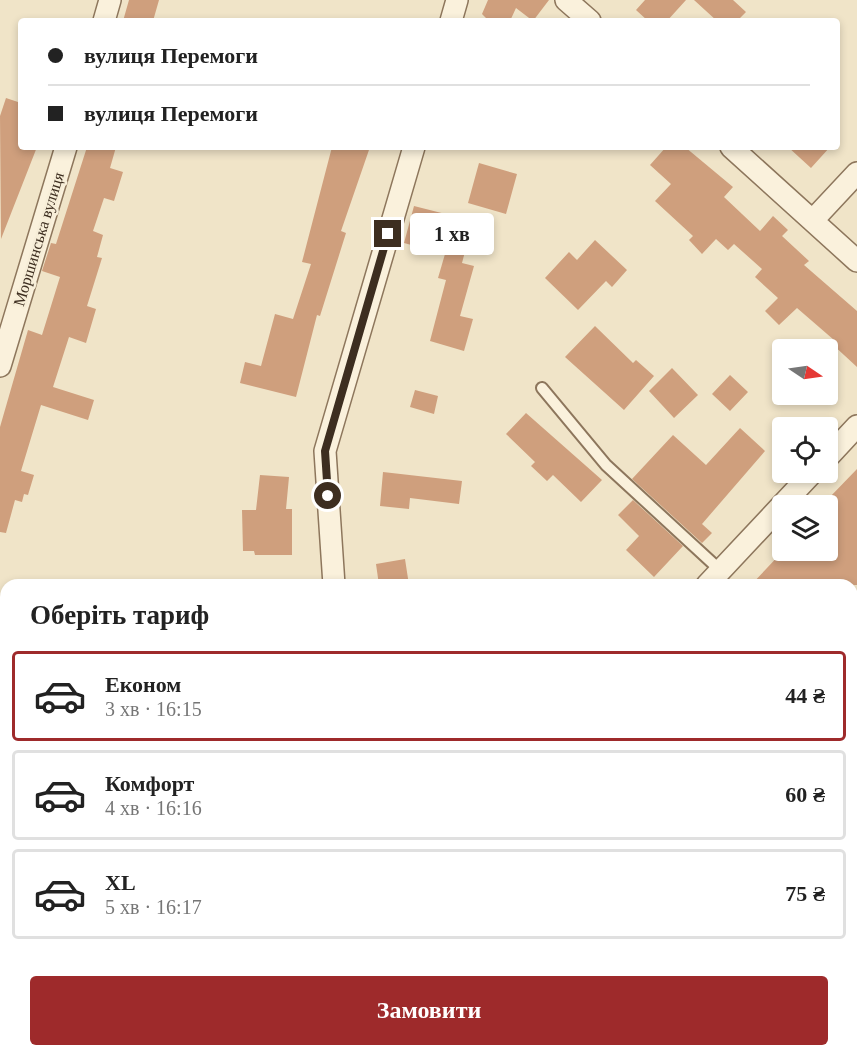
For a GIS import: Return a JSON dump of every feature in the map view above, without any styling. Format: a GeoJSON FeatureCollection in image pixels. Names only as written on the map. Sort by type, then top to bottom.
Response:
{"type":"FeatureCollection","features":[{"type":"Feature","properties":{"kind":"street"},"geometry":{"type":"LineString","coordinates":[[105,18],[110,0]]}},
{"type":"Feature","properties":{"kind":"street"},"geometry":{"type":"LineString","coordinates":[[452,18],[457,0]]}},
{"type":"Feature","properties":{"kind":"street"},"geometry":{"type":"LineString","coordinates":[[566,0],[587,18]]}},
{"type":"Feature","properties":{"kind":"street","name":"Моршинська вулиця"},"geometry":{"type":"LineString","coordinates":[[0,366],[65,150]]}},
{"type":"Feature","properties":{"kind":"street"},"geometry":{"type":"LineString","coordinates":[[334,579],[325,451],[413,150]]}},
{"type":"Feature","properties":{"kind":"street"},"geometry":{"type":"LineString","coordinates":[[734,150],[857,261]]}},
{"type":"Feature","properties":{"kind":"street"},"geometry":{"type":"LineString","coordinates":[[813,220],[857,173]]}},
{"type":"Feature","properties":{"kind":"street"},"geometry":{"type":"LineString","coordinates":[[838,446],[857,426]]}},
{"type":"Feature","properties":{"kind":"street"},"geometry":{"type":"LineString","coordinates":[[714,578],[803,483]]}},
{"type":"Feature","properties":{"kind":"lane"},"geometry":{"type":"LineString","coordinates":[[542,388],[606,465],[714,578]]}},
{"type":"Feature","properties":{"kind":"building"},"geometry":{"type":"Polygon","coordinates":[[[129,0],[159,0],[154,18],[124,18],[129,0]]]}},
{"type":"Feature","properties":{"kind":"building"},"geometry":{"type":"Polygon","coordinates":[[[488,0],[549,0],[535,18],[529,18],[516,8],[511,18],[486,18],[482,14],[488,0]]]}},
{"type":"Feature","properties":{"kind":"building"},"geometry":{"type":"Polygon","coordinates":[[[645,0],[686,0],[670,18],[645,18],[636,10],[645,0]]]}},
{"type":"Feature","properties":{"kind":"building"},"geometry":{"type":"Polygon","coordinates":[[[694,0],[733,0],[746,12],[740,18],[714,18],[694,0]]]}},
{"type":"Feature","properties":{"kind":"building"},"geometry":{"type":"Polygon","coordinates":[[[6,98],[18,102],[18,150],[36,150],[1,239],[0,116],[6,98]]]}},
{"type":"Feature","properties":{"kind":"building"},"geometry":{"type":"Polygon","coordinates":[[[86,150],[115,150],[110,168],[123,172],[114,201],[104,198],[93,231],[103,235],[97,257],[102,258],[87,306],[96,309],[86,343],[69,337],[53,387],[94,400],[88,420],[41,405],[21,471],[34,475],[28,495],[24,494],[22,502],[15,500],[6,533],[0,532],[0,427],[28,330],[42,335],[60,277],[42,271],[51,243],[56,244],[86,150]]]}},
{"type":"Feature","properties":{"kind":"building"},"geometry":{"type":"Polygon","coordinates":[[[331,150],[369,150],[341,231],[346,233],[320,316],[317,315],[296,397],[240,383],[245,362],[261,366],[275,314],[293,319],[311,264],[302,262],[331,150]]]}},
{"type":"Feature","properties":{"kind":"building"},"geometry":{"type":"Polygon","coordinates":[[[663,150],[689,150],[733,187],[724,197],[760,231],[773,216],[788,230],[782,236],[809,261],[804,265],[857,311],[857,367],[838,349],[838,339],[833,339],[797,308],[779,325],[765,311],[778,298],[755,277],[762,269],[734,244],[728,250],[716,239],[702,254],[689,240],[693,236],[655,201],[671,184],[650,165],[663,150]]]}},
{"type":"Feature","properties":{"kind":"building"},"geometry":{"type":"Polygon","coordinates":[[[791,150],[827,150],[811,168],[791,150]]]}},
{"type":"Feature","properties":{"kind":"building"},"geometry":{"type":"Polygon","coordinates":[[[479,163],[517,174],[506,214],[468,203],[479,163]]]}},
{"type":"Feature","properties":{"kind":"building"},"geometry":{"type":"Polygon","coordinates":[[[414,206],[473,221],[462,263],[474,266],[460,316],[473,319],[464,351],[430,341],[446,280],[438,278],[445,254],[404,243],[414,206]]]}},
{"type":"Feature","properties":{"kind":"building"},"geometry":{"type":"Polygon","coordinates":[[[595,240],[627,270],[612,287],[606,281],[578,310],[545,278],[569,252],[577,260],[595,240]]]}},
{"type":"Feature","properties":{"kind":"building"},"geometry":{"type":"Polygon","coordinates":[[[595,326],[633,363],[636,360],[654,376],[624,410],[565,357],[595,326]]]}},
{"type":"Feature","properties":{"kind":"building"},"geometry":{"type":"Polygon","coordinates":[[[672,368],[698,395],[674,418],[649,391],[672,368]]]}},
{"type":"Feature","properties":{"kind":"building"},"geometry":{"type":"Polygon","coordinates":[[[730,375],[748,392],[730,411],[712,394],[730,375]]]}},
{"type":"Feature","properties":{"kind":"building"},"geometry":{"type":"Polygon","coordinates":[[[415,390],[438,396],[434,414],[410,407],[415,390]]]}},
{"type":"Feature","properties":{"kind":"building"},"geometry":{"type":"Polygon","coordinates":[[[526,413],[602,480],[581,502],[553,475],[547,481],[531,466],[535,462],[506,434],[526,413]]]}},
{"type":"Feature","properties":{"kind":"building"},"geometry":{"type":"Polygon","coordinates":[[[740,428],[765,451],[702,524],[712,533],[702,543],[632,479],[673,435],[706,465],[740,428]]]}},
{"type":"Feature","properties":{"kind":"building"},"geometry":{"type":"Polygon","coordinates":[[[857,469],[857,579],[757,579],[774,561],[838,561],[838,495],[832,495],[857,469]]]}},
{"type":"Feature","properties":{"kind":"building"},"geometry":{"type":"Polygon","coordinates":[[[383,472],[462,481],[459,504],[410,498],[409,509],[380,506],[383,472]]]}},
{"type":"Feature","properties":{"kind":"building"},"geometry":{"type":"Polygon","coordinates":[[[260,475],[289,477],[286,509],[292,509],[292,555],[255,555],[254,551],[243,551],[242,510],[256,510],[260,475]]]}},
{"type":"Feature","properties":{"kind":"building"},"geometry":{"type":"Polygon","coordinates":[[[633,500],[683,546],[654,577],[626,550],[639,536],[618,515],[633,500]]]}},
{"type":"Feature","properties":{"kind":"building"},"geometry":{"type":"Polygon","coordinates":[[[405,559],[408,579],[378,579],[376,564],[405,559]]]}},
{"type":"Feature","properties":{"kind":"route"},"geometry":{"type":"LineString","coordinates":[[328,496],[325,451],[388,234]]}}]}
